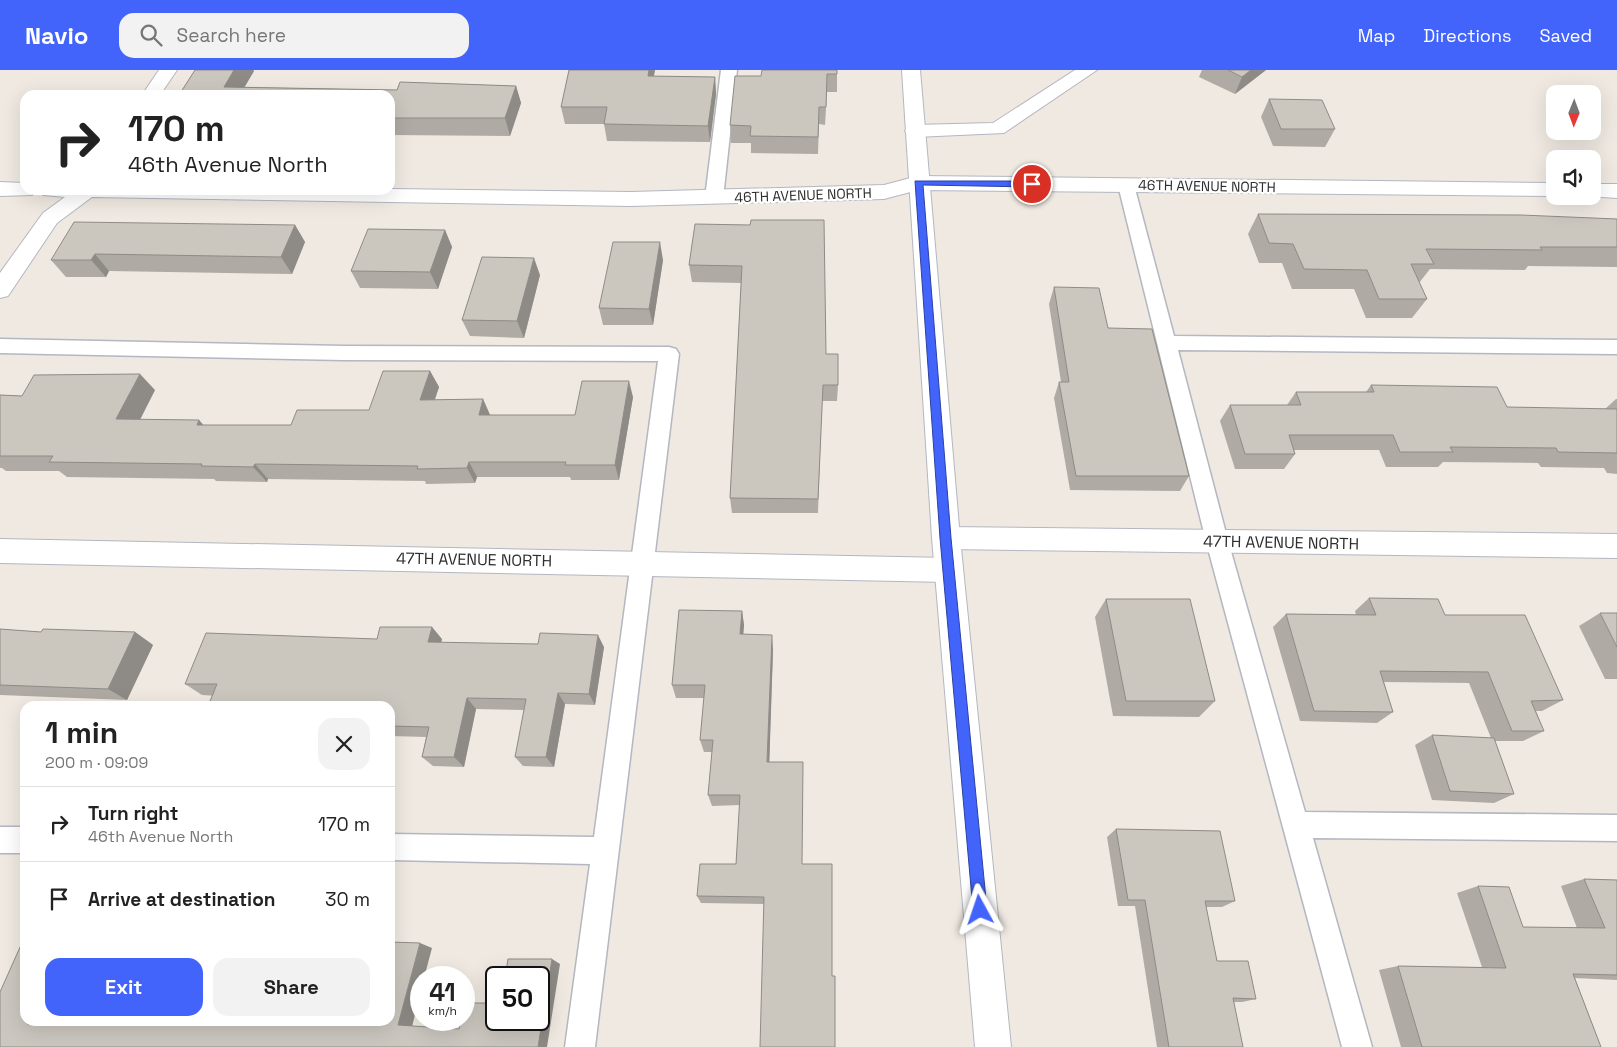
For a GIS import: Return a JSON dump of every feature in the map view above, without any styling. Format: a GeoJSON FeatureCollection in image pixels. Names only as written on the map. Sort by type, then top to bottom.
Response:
{"type":"FeatureCollection","features":[{"type":"Feature","properties":{"kind":"street"},"geometry":{"type":"LineString","coordinates":[[155,90],[168,70]]}},
{"type":"Feature","properties":{"kind":"street"},"geometry":{"type":"LineString","coordinates":[[911,70],[947,554],[993,1047]]}},
{"type":"Feature","properties":{"kind":"street"},"geometry":{"type":"LineString","coordinates":[[915,131],[997,128],[1088,70]]}},
{"type":"Feature","properties":{"kind":"street","name":"46TH AVENUE NORTH"},"geometry":{"type":"LineString","coordinates":[[390,195],[631,199],[714,198],[884,192],[918,183],[1546,190]]}},
{"type":"Feature","properties":{"kind":"street"},"geometry":{"type":"LineString","coordinates":[[0,189],[20,190]]}},
{"type":"Feature","properties":{"kind":"street"},"geometry":{"type":"LineString","coordinates":[[1601,191],[1617,191]]}},
{"type":"Feature","properties":{"kind":"street"},"geometry":{"type":"LineString","coordinates":[[0,290],[50,218],[81,195]]}},
{"type":"Feature","properties":{"kind":"street","name":"47TH AVENUE NORTH"},"geometry":{"type":"LineString","coordinates":[[0,551],[644,562],[947,554],[1217,541],[1617,546]]}},
{"type":"Feature","properties":{"kind":"lane"},"geometry":{"type":"LineString","coordinates":[[714,198],[729,70]]}},
{"type":"Feature","properties":{"kind":"lane"},"geometry":{"type":"LineString","coordinates":[[1126,185],[1217,541],[1356,1047]]}},
{"type":"Feature","properties":{"kind":"lane"},"geometry":{"type":"LineString","coordinates":[[1166,343],[1617,347]]}},
{"type":"Feature","properties":{"kind":"lane"},"geometry":{"type":"LineString","coordinates":[[0,346],[354,353],[670,354],[580,1047]]}},
{"type":"Feature","properties":{"kind":"lane"},"geometry":{"type":"LineString","coordinates":[[1295,825],[1617,828]]}},
{"type":"Feature","properties":{"kind":"lane"},"geometry":{"type":"LineString","coordinates":[[0,840],[20,840]]}},
{"type":"Feature","properties":{"kind":"lane"},"geometry":{"type":"LineString","coordinates":[[395,847],[606,851]]}},
{"type":"Feature","properties":{"kind":"building"},"geometry":{"type":"Polygon","coordinates":[[[195,70],[234,70],[224,87],[397,90],[400,82],[516,86],[505,118],[395,118],[395,90],[182,90],[195,70]]]}},
{"type":"Feature","properties":{"kind":"building"},"geometry":{"type":"Polygon","coordinates":[[[569,70],[649,70],[648,76],[715,77],[708,126],[604,124],[607,107],[561,107],[569,70]]]}},
{"type":"Feature","properties":{"kind":"building"},"geometry":{"type":"Polygon","coordinates":[[[762,70],[837,70],[837,74],[827,74],[826,107],[819,107],[818,137],[750,136],[751,126],[730,125],[735,76],[761,76],[762,70]]]}},
{"type":"Feature","properties":{"kind":"building"},"geometry":{"type":"Polygon","coordinates":[[[1228,70],[1251,70],[1242,77],[1228,70]]]}},
{"type":"Feature","properties":{"kind":"building"},"geometry":{"type":"Polygon","coordinates":[[[1269,99],[1322,100],[1335,129],[1281,129],[1269,99]]]}},
{"type":"Feature","properties":{"kind":"building"},"geometry":{"type":"Polygon","coordinates":[[[1258,214],[1521,215],[1617,219],[1617,247],[1540,247],[1542,250],[1426,249],[1434,264],[1411,264],[1427,299],[1379,299],[1367,270],[1304,269],[1293,244],[1269,243],[1258,214]]]}},
{"type":"Feature","properties":{"kind":"building"},"geometry":{"type":"Polygon","coordinates":[[[751,220],[824,220],[826,354],[838,354],[838,385],[823,385],[818,499],[730,498],[742,266],[689,265],[695,224],[750,225],[751,220]]]}},
{"type":"Feature","properties":{"kind":"building"},"geometry":{"type":"Polygon","coordinates":[[[74,222],[295,225],[281,257],[95,254],[91,260],[51,260],[74,222]]]}},
{"type":"Feature","properties":{"kind":"building"},"geometry":{"type":"Polygon","coordinates":[[[368,229],[445,230],[430,272],[351,271],[368,229]]]}},
{"type":"Feature","properties":{"kind":"building"},"geometry":{"type":"Polygon","coordinates":[[[613,242],[660,242],[649,309],[599,308],[613,242]]]}},
{"type":"Feature","properties":{"kind":"building"},"geometry":{"type":"Polygon","coordinates":[[[482,257],[534,258],[517,321],[462,320],[482,257]]]}},
{"type":"Feature","properties":{"kind":"building"},"geometry":{"type":"Polygon","coordinates":[[[1054,287],[1099,288],[1108,328],[1152,329],[1189,476],[1076,476],[1059,382],[1069,382],[1054,287]]]}},
{"type":"Feature","properties":{"kind":"building"},"geometry":{"type":"Polygon","coordinates":[[[383,371],[430,371],[420,400],[483,399],[479,415],[575,415],[582,381],[629,381],[615,465],[565,465],[566,462],[469,462],[467,468],[417,469],[418,466],[255,464],[253,467],[201,466],[202,464],[49,462],[53,456],[0,456],[0,395],[22,396],[34,375],[140,374],[116,419],[199,420],[197,425],[291,425],[297,410],[369,410],[383,371]]]}},
{"type":"Feature","properties":{"kind":"building"},"geometry":{"type":"Polygon","coordinates":[[[1371,385],[1497,387],[1507,407],[1617,409],[1617,453],[1558,452],[1556,448],[1450,447],[1453,452],[1400,452],[1393,435],[1289,435],[1295,454],[1245,454],[1230,405],[1301,405],[1296,392],[1374,392],[1371,385]]]}},
{"type":"Feature","properties":{"kind":"building"},"geometry":{"type":"Polygon","coordinates":[[[1369,598],[1438,599],[1445,615],[1525,615],[1563,700],[1531,701],[1544,731],[1512,731],[1488,672],[1380,671],[1393,712],[1314,711],[1286,614],[1376,615],[1369,598]]]}},
{"type":"Feature","properties":{"kind":"building"},"geometry":{"type":"Polygon","coordinates":[[[1106,599],[1190,599],[1215,701],[1126,701],[1106,599]]]}},
{"type":"Feature","properties":{"kind":"building"},"geometry":{"type":"Polygon","coordinates":[[[679,610],[742,611],[740,634],[772,635],[767,762],[803,762],[802,864],[832,864],[832,976],[835,976],[835,1047],[760,1047],[764,897],[697,896],[700,864],[736,864],[740,795],[708,795],[713,740],[700,740],[705,685],[672,685],[679,610]]]}},
{"type":"Feature","properties":{"kind":"building"},"geometry":{"type":"Polygon","coordinates":[[[1600,613],[1617,613],[1617,647],[1600,613]]]}},
{"type":"Feature","properties":{"kind":"building"},"geometry":{"type":"Polygon","coordinates":[[[380,627],[432,627],[428,642],[538,644],[540,633],[598,635],[589,694],[558,693],[546,757],[515,757],[526,699],[467,698],[454,757],[422,757],[429,727],[395,726],[395,701],[210,701],[217,684],[185,684],[206,633],[377,639],[380,627]]]}},
{"type":"Feature","properties":{"kind":"building"},"geometry":{"type":"Polygon","coordinates":[[[0,629],[41,632],[43,629],[135,632],[108,689],[0,685],[0,629]]]}},
{"type":"Feature","properties":{"kind":"building"},"geometry":{"type":"Polygon","coordinates":[[[1432,735],[1494,738],[1514,794],[1450,791],[1432,735]]]}},
{"type":"Feature","properties":{"kind":"building"},"geometry":{"type":"Polygon","coordinates":[[[1116,829],[1220,831],[1235,901],[1205,901],[1217,961],[1248,961],[1256,999],[1233,998],[1243,1047],[1169,1047],[1145,900],[1128,900],[1116,829]]]}},
{"type":"Feature","properties":{"kind":"building"},"geometry":{"type":"Polygon","coordinates":[[[1584,879],[1617,880],[1617,975],[1573,974],[1601,1047],[1422,1047],[1398,966],[1506,968],[1478,886],[1509,887],[1523,927],[1605,928],[1584,879]]]}},
{"type":"Feature","properties":{"kind":"building"},"geometry":{"type":"Polygon","coordinates":[[[395,942],[420,943],[414,966],[410,966],[410,980],[398,1025],[410,1026],[410,1031],[475,1031],[475,1003],[485,1003],[485,1031],[541,1031],[538,1047],[0,1047],[0,992],[20,947],[20,1026],[395,1026],[395,942]]]}},
{"type":"Feature","properties":{"kind":"building"},"geometry":{"type":"Polygon","coordinates":[[[508,959],[552,959],[550,972],[550,966],[507,966],[508,959]]]}},
{"type":"Feature","properties":{"kind":"route"},"geometry":{"type":"LineString","coordinates":[[980,910],[946,538],[918,183],[1032,184]]}}]}
